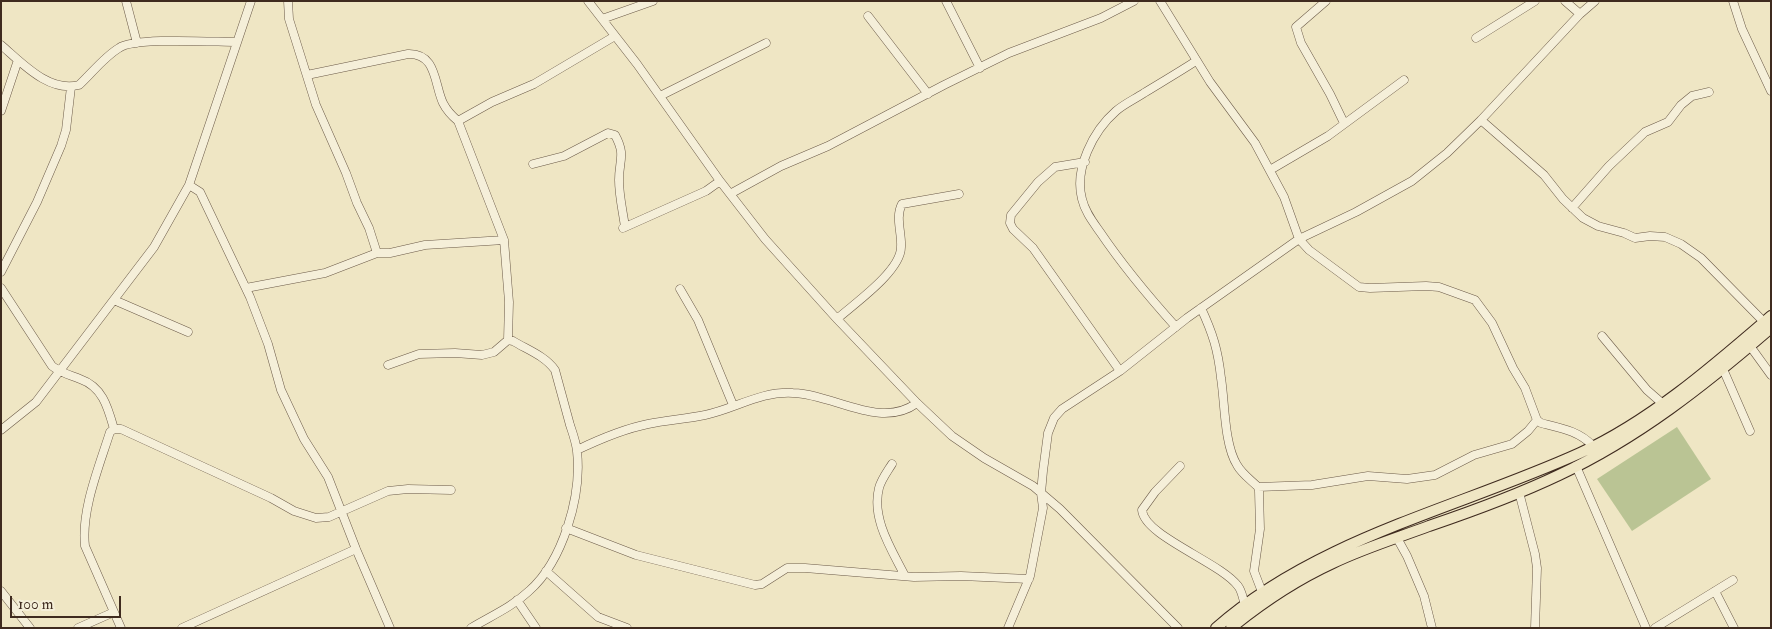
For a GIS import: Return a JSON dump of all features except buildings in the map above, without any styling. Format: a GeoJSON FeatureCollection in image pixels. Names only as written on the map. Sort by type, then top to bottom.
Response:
{"type":"FeatureCollection","features":[{"type":"Feature","properties":{"kind":"main road"},"geometry":{"type":"LineString","coordinates":[[1231,628],[1271,597],[1302,578],[1335,562],[1486,506],[1576,466],[1624,440],[1656,420],[1723,369],[1750,346],[1768,322]]}},
{"type":"Feature","properties":{"kind":"main road"},"geometry":{"type":"LineString","coordinates":[[1216,628],[1262,592],[1302,568],[1334,552],[1530,474],[1593,446],[1663,404],[1768,322]]}},
{"type":"Feature","properties":{"kind":"street"},"geometry":{"type":"LineString","coordinates":[[126,1],[137,43]]}},
{"type":"Feature","properties":{"kind":"street"},"geometry":{"type":"LineString","coordinates":[[2,428],[36,402],[154,247],[189,185],[251,1]]}},
{"type":"Feature","properties":{"kind":"street"},"geometry":{"type":"LineString","coordinates":[[288,1],[288,19],[316,105],[369,228],[376,253]]}},
{"type":"Feature","properties":{"kind":"street"},"geometry":{"type":"LineString","coordinates":[[588,1],[764,239],[837,319],[917,403],[952,436],[1042,493],[1178,628]]}},
{"type":"Feature","properties":{"kind":"street"},"geometry":{"type":"LineString","coordinates":[[602,19],[654,1]]}},
{"type":"Feature","properties":{"kind":"street"},"geometry":{"type":"LineString","coordinates":[[946,1],[980,68]]}},
{"type":"Feature","properties":{"kind":"street"},"geometry":{"type":"LineString","coordinates":[[730,194],[781,166],[828,146],[1010,52],[1101,18],[1134,1]]}},
{"type":"Feature","properties":{"kind":"street"},"geometry":{"type":"LineString","coordinates":[[1160,1],[1210,82],[1256,143],[1284,196],[1299,239],[1309,250],[1359,287],[1439,287],[1475,300],[1492,323],[1513,368],[1525,388],[1537,420],[1541,423],[1571,430],[1582,436],[1593,446]]}},
{"type":"Feature","properties":{"kind":"street"},"geometry":{"type":"LineString","coordinates":[[1326,1],[1296,27],[1297,34],[1344,124]]}},
{"type":"Feature","properties":{"kind":"street"},"geometry":{"type":"LineString","coordinates":[[1476,38],[1535,1]]}},
{"type":"Feature","properties":{"kind":"street"},"geometry":{"type":"LineString","coordinates":[[1565,1],[1580,14]]}},
{"type":"Feature","properties":{"kind":"street"},"geometry":{"type":"LineString","coordinates":[[1008,628],[1029,579],[1043,508],[1042,493],[1048,433],[1054,418],[1062,410],[1120,371],[1201,308],[1299,239],[1356,212],[1412,181],[1447,153],[1481,120],[1580,14],[1595,1]]}},
{"type":"Feature","properties":{"kind":"street"},"geometry":{"type":"LineString","coordinates":[[1733,1],[1742,29],[1771,91]]}},
{"type":"Feature","properties":{"kind":"street"},"geometry":{"type":"LineString","coordinates":[[868,16],[928,94]]}},
{"type":"Feature","properties":{"kind":"street"},"geometry":{"type":"LineString","coordinates":[[458,121],[492,102],[534,84],[615,36]]}},
{"type":"Feature","properties":{"kind":"street"},"geometry":{"type":"LineString","coordinates":[[1,45],[46,81],[58,86],[71,87],[79,84],[118,48],[126,44],[154,41],[237,42]]}},
{"type":"Feature","properties":{"kind":"street"},"geometry":{"type":"LineString","coordinates":[[660,96],[766,43]]}},
{"type":"Feature","properties":{"kind":"street"},"geometry":{"type":"LineString","coordinates":[[307,75],[408,54],[421,55],[429,62],[442,102],[458,121],[504,240],[509,302],[508,340],[494,352],[482,355],[455,353],[419,354],[388,365]]}},
{"type":"Feature","properties":{"kind":"street"},"geometry":{"type":"LineString","coordinates":[[1,110],[18,60]]}},
{"type":"Feature","properties":{"kind":"street"},"geometry":{"type":"LineString","coordinates":[[1176,327],[1117,258],[1087,212],[1082,201],[1080,188],[1081,174],[1096,134],[1115,112],[1196,61]]}},
{"type":"Feature","properties":{"kind":"street"},"geometry":{"type":"LineString","coordinates":[[1270,170],[1328,136],[1404,80]]}},
{"type":"Feature","properties":{"kind":"street"},"geometry":{"type":"LineString","coordinates":[[1,272],[37,202],[61,146],[66,130],[71,87]]}},
{"type":"Feature","properties":{"kind":"street"},"geometry":{"type":"LineString","coordinates":[[1572,208],[1622,153],[1645,132],[1668,122],[1681,105],[1692,96],[1709,92]]}},
{"type":"Feature","properties":{"kind":"street"},"geometry":{"type":"LineString","coordinates":[[1481,120],[1544,175],[1583,218],[1598,226],[1635,238],[1665,237],[1681,244],[1700,258],[1768,322]]}},
{"type":"Feature","properties":{"kind":"street"},"geometry":{"type":"LineString","coordinates":[[533,164],[564,156],[608,133],[615,135],[622,152],[619,180],[624,228],[706,192],[720,180]]}},
{"type":"Feature","properties":{"kind":"street"},"geometry":{"type":"LineString","coordinates":[[1085,162],[1055,167],[1038,182],[1011,215],[1010,223],[1013,229],[1033,248],[1120,371]]}},
{"type":"Feature","properties":{"kind":"street"},"geometry":{"type":"LineString","coordinates":[[189,185],[200,192],[246,288],[268,344],[281,390],[304,439],[328,478],[390,628]]}},
{"type":"Feature","properties":{"kind":"street"},"geometry":{"type":"LineString","coordinates":[[837,319],[892,269],[899,257],[901,247],[899,210],[902,204],[959,194]]}},
{"type":"Feature","properties":{"kind":"street"},"geometry":{"type":"LineString","coordinates":[[246,288],[325,272],[376,253],[390,253],[425,244],[504,240]]}},
{"type":"Feature","properties":{"kind":"street"},"geometry":{"type":"LineString","coordinates":[[1,288],[52,366],[59,372],[88,382],[103,396],[114,429]]}},
{"type":"Feature","properties":{"kind":"street"},"geometry":{"type":"LineString","coordinates":[[680,289],[698,320],[734,405]]}},
{"type":"Feature","properties":{"kind":"street"},"geometry":{"type":"LineString","coordinates":[[114,300],[188,332]]}},
{"type":"Feature","properties":{"kind":"street"},"geometry":{"type":"LineString","coordinates":[[1201,308],[1215,339],[1232,456],[1242,472],[1258,487],[1260,530],[1254,571],[1262,592]]}},
{"type":"Feature","properties":{"kind":"street"},"geometry":{"type":"LineString","coordinates":[[1602,336],[1647,390],[1663,404]]}},
{"type":"Feature","properties":{"kind":"street"},"geometry":{"type":"LineString","coordinates":[[471,628],[530,591],[546,571],[561,544],[578,477],[577,450],[555,370],[541,356],[508,340]]}},
{"type":"Feature","properties":{"kind":"street"},"geometry":{"type":"LineString","coordinates":[[1750,346],[1771,375]]}},
{"type":"Feature","properties":{"kind":"street"},"geometry":{"type":"LineString","coordinates":[[1723,369],[1750,431]]}},
{"type":"Feature","properties":{"kind":"street"},"geometry":{"type":"LineString","coordinates":[[577,450],[602,438],[630,429],[674,419],[705,415],[773,394],[793,392],[876,413],[894,414],[906,411],[917,403]]}},
{"type":"Feature","properties":{"kind":"street"},"geometry":{"type":"LineString","coordinates":[[1258,487],[1312,485],[1368,476],[1407,479],[1435,475],[1474,455],[1512,444],[1528,431],[1537,420]]}},
{"type":"Feature","properties":{"kind":"street"},"geometry":{"type":"LineString","coordinates":[[122,628],[85,546],[84,535],[85,521],[110,432],[114,429],[121,429],[306,516],[316,518],[329,517],[388,491],[408,489],[451,490]]}},
{"type":"Feature","properties":{"kind":"street"},"geometry":{"type":"LineString","coordinates":[[892,464],[879,486],[876,505],[882,528],[905,576]]}},
{"type":"Feature","properties":{"kind":"street"},"geometry":{"type":"LineString","coordinates":[[1180,466],[1155,492],[1142,510],[1142,516],[1156,531],[1222,572],[1239,587],[1245,605]]}},
{"type":"Feature","properties":{"kind":"street"},"geometry":{"type":"LineString","coordinates":[[1576,466],[1646,628]]}},
{"type":"Feature","properties":{"kind":"street"},"geometry":{"type":"LineString","coordinates":[[1519,492],[1537,568],[1534,628]]}},
{"type":"Feature","properties":{"kind":"street"},"geometry":{"type":"LineString","coordinates":[[566,528],[636,555],[754,585],[762,584],[787,568],[905,576],[1029,579]]}},
{"type":"Feature","properties":{"kind":"street"},"geometry":{"type":"LineString","coordinates":[[1397,538],[1424,596],[1430,628]]}},
{"type":"Feature","properties":{"kind":"street"},"geometry":{"type":"LineString","coordinates":[[182,628],[356,549]]}},
{"type":"Feature","properties":{"kind":"street"},"geometry":{"type":"LineString","coordinates":[[546,571],[598,617],[627,628]]}},
{"type":"Feature","properties":{"kind":"street"},"geometry":{"type":"LineString","coordinates":[[1655,628],[1733,580]]}},
{"type":"Feature","properties":{"kind":"street"},"geometry":{"type":"LineString","coordinates":[[1,591],[30,628]]}},
{"type":"Feature","properties":{"kind":"street"},"geometry":{"type":"LineString","coordinates":[[1715,591],[1734,628]]}},
{"type":"Feature","properties":{"kind":"street"},"geometry":{"type":"LineString","coordinates":[[518,600],[536,628]]}},
{"type":"Feature","properties":{"kind":"street"},"geometry":{"type":"LineString","coordinates":[[78,628],[114,612]]}},
{"type":"Feature","properties":{"kind":"green space"},"geometry":{"type":"Polygon","coordinates":[[[1677,427],[1711,479],[1632,531],[1597,479],[1677,427]]]}}]}
